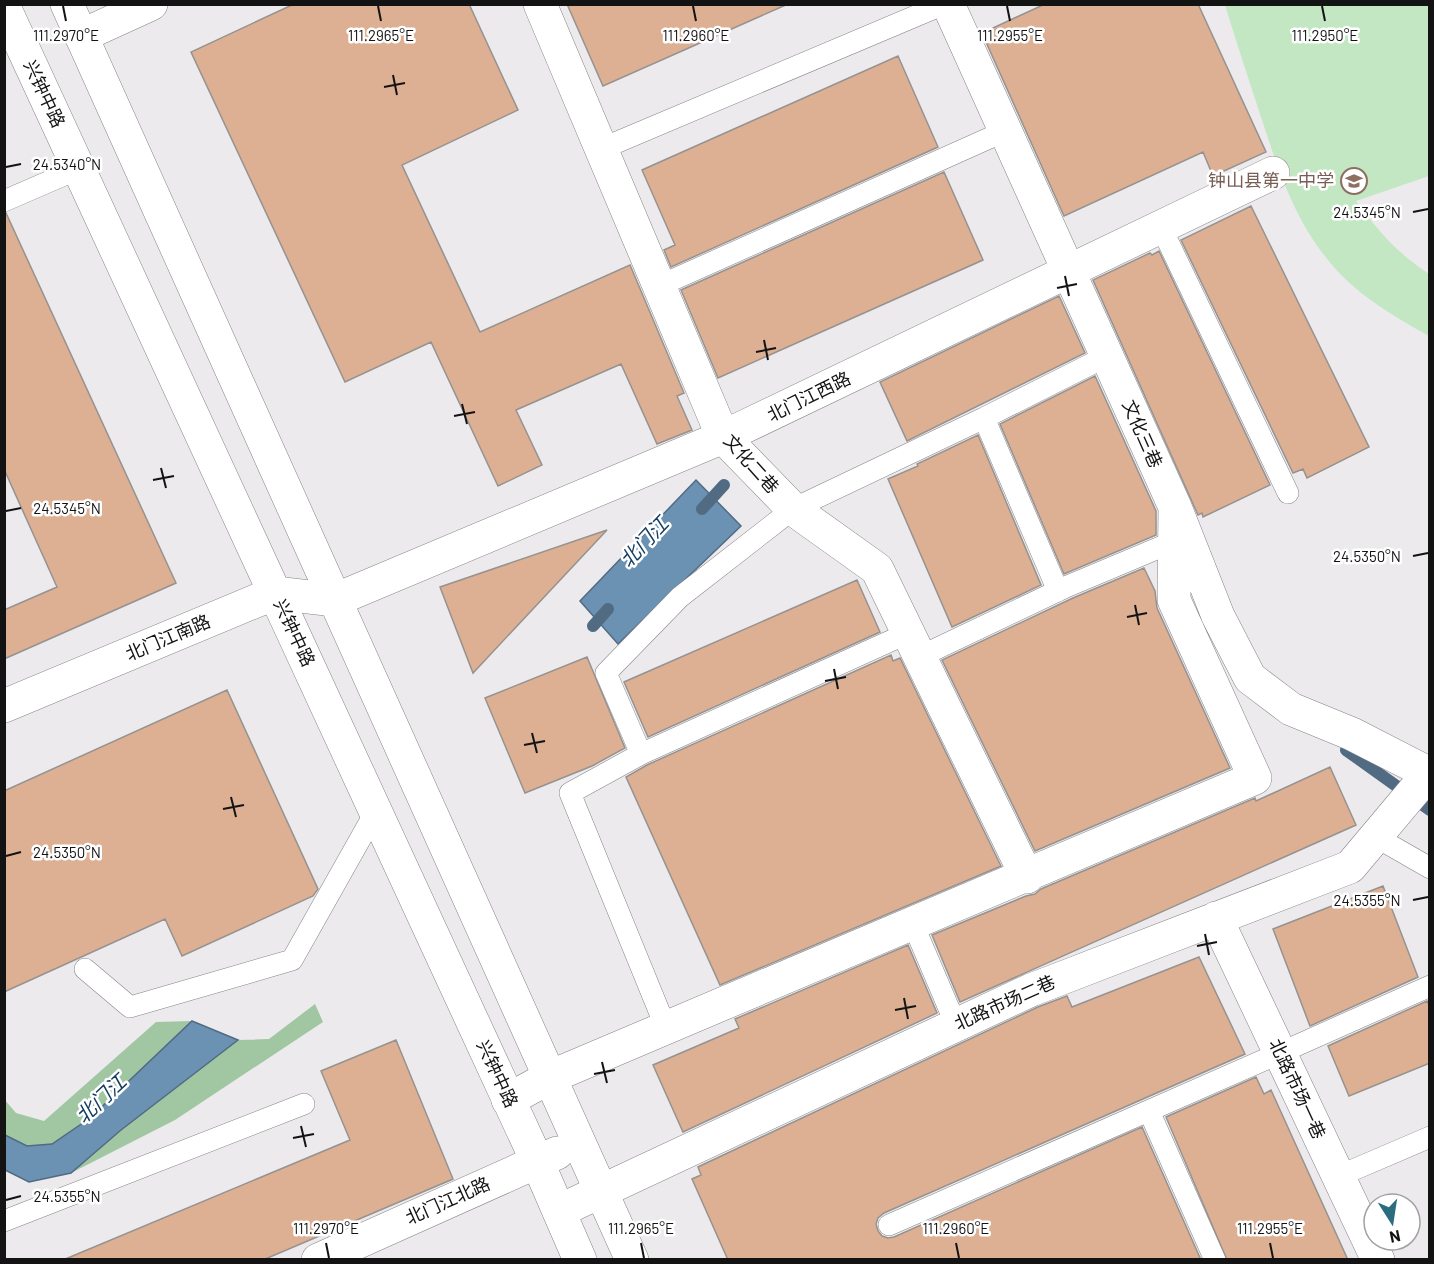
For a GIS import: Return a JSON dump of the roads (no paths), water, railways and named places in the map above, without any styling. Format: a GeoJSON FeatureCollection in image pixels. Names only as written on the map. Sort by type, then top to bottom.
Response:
{"type":"FeatureCollection","features":[{"type":"Feature","properties":{"kind":"street"},"geometry":{"type":"LineString","coordinates":[[67,4],[632,1260]]}},
{"type":"Feature","properties":{"kind":"street"},"geometry":{"type":"LineString","coordinates":[[81,36],[152,4]]}},
{"type":"Feature","properties":{"kind":"street","name":"文化二巷"},"geometry":{"type":"LineString","coordinates":[[540,4],[723,437],[793,509],[877,569],[1027,877]]}},
{"type":"Feature","properties":{"kind":"street","name":"文化三巷"},"geometry":{"type":"LineString","coordinates":[[946,4],[1175,507],[1218,616],[1250,678],[1291,709],[1352,734],[1429,774]]}},
{"type":"Feature","properties":{"kind":"street","name":"兴钟中路"},"geometry":{"type":"LineString","coordinates":[[4,8],[376,811],[537,1161],[580,1260]]}},
{"type":"Feature","properties":{"kind":"street","name":"北门江西路"},"geometry":{"type":"LineString","coordinates":[[335,600],[723,437],[1273,173]]}},
{"type":"Feature","properties":{"kind":"street"},"geometry":{"type":"LineString","coordinates":[[508,1100],[550,1077],[1027,877],[1255,778],[1174,600],[1175,507]]}},
{"type":"Feature","properties":{"kind":"street"},"geometry":{"type":"LineString","coordinates":[[275,592],[335,600]]}},
{"type":"Feature","properties":{"kind":"street","name":"北门江南路"},"geometry":{"type":"LineString","coordinates":[[4,706],[275,592]]}},
{"type":"Feature","properties":{"kind":"street","name":"北路市场二巷"},"geometry":{"type":"LineString","coordinates":[[558,1211],[1031,990],[1350,867],[1429,774]]}},
{"type":"Feature","properties":{"kind":"street","name":"北路市场一巷"},"geometry":{"type":"LineString","coordinates":[[1216,918],[1378,1260]]}},
{"type":"Feature","properties":{"kind":"street","name":"北门江北路"},"geometry":{"type":"LineString","coordinates":[[318,1260],[537,1161],[580,1145]]}},
{"type":"Feature","properties":{"kind":"lane"},"geometry":{"type":"LineString","coordinates":[[601,149],[946,4]]}},
{"type":"Feature","properties":{"kind":"lane"},"geometry":{"type":"LineString","coordinates":[[659,286],[1005,131]]}},
{"type":"Feature","properties":{"kind":"lane"},"geometry":{"type":"LineString","coordinates":[[4,201],[78,169]]}},
{"type":"Feature","properties":{"kind":"lane"},"geometry":{"type":"LineString","coordinates":[[1161,227],[1288,493]]}},
{"type":"Feature","properties":{"kind":"lane"},"geometry":{"type":"LineString","coordinates":[[641,754],[606,673],[680,597],[793,509],[984,418],[1107,356]]}},
{"type":"Feature","properties":{"kind":"lane"},"geometry":{"type":"LineString","coordinates":[[984,418],[1058,591]]}},
{"type":"Feature","properties":{"kind":"lane"},"geometry":{"type":"LineString","coordinates":[[666,1028],[570,793],[641,754],[913,645],[1058,591],[1175,541]]}},
{"type":"Feature","properties":{"kind":"lane"},"geometry":{"type":"LineString","coordinates":[[85,969],[130,1007],[292,960],[376,811]]}},
{"type":"Feature","properties":{"kind":"lane"},"geometry":{"type":"LineString","coordinates":[[1376,837],[1430,868]]}},
{"type":"Feature","properties":{"kind":"lane"},"geometry":{"type":"LineString","coordinates":[[913,924],[956,1025]]}},
{"type":"Feature","properties":{"kind":"lane"},"geometry":{"type":"LineString","coordinates":[[889,1224],[1430,986]]}},
{"type":"Feature","properties":{"kind":"lane"},"geometry":{"type":"LineString","coordinates":[[4,1221],[304,1104]]}},
{"type":"Feature","properties":{"kind":"lane"},"geometry":{"type":"LineString","coordinates":[[1149,1111],[1215,1260]]}},
{"type":"Feature","properties":{"kind":"lane"},"geometry":{"type":"LineString","coordinates":[[1339,1176],[1430,1137]]}},
{"type":"Feature","properties":{"kind":"water"},"geometry":{"type":"Polygon","coordinates":[[[696,480],[741,526],[618,644],[580,601],[696,480]]]}},
{"type":"Feature","properties":{"kind":"water"},"geometry":{"type":"Polygon","coordinates":[[[192,1021],[238,1040],[121,1130],[71,1173],[29,1182],[5,1170],[5,1135],[27,1146],[52,1144],[90,1118],[192,1021]]]}},
{"type":"Feature","properties":{"kind":"waterway","name":"北门江"},"geometry":{"type":"LineString","coordinates":[[702,509],[724,485]]}},
{"type":"Feature","properties":{"kind":"waterway","name":"北门江"},"geometry":{"type":"LineString","coordinates":[[593,626],[608,609]]}},
{"type":"Feature","properties":{"kind":"waterway","name":"北门江"},"geometry":{"type":"LineString","coordinates":[[1346,750],[1430,810]]}},
{"type":"Feature","properties":{"kind":"place","name":"钟山县第一中学"},"geometry":{"type":"Point","coordinates":[1354,181]}}]}
